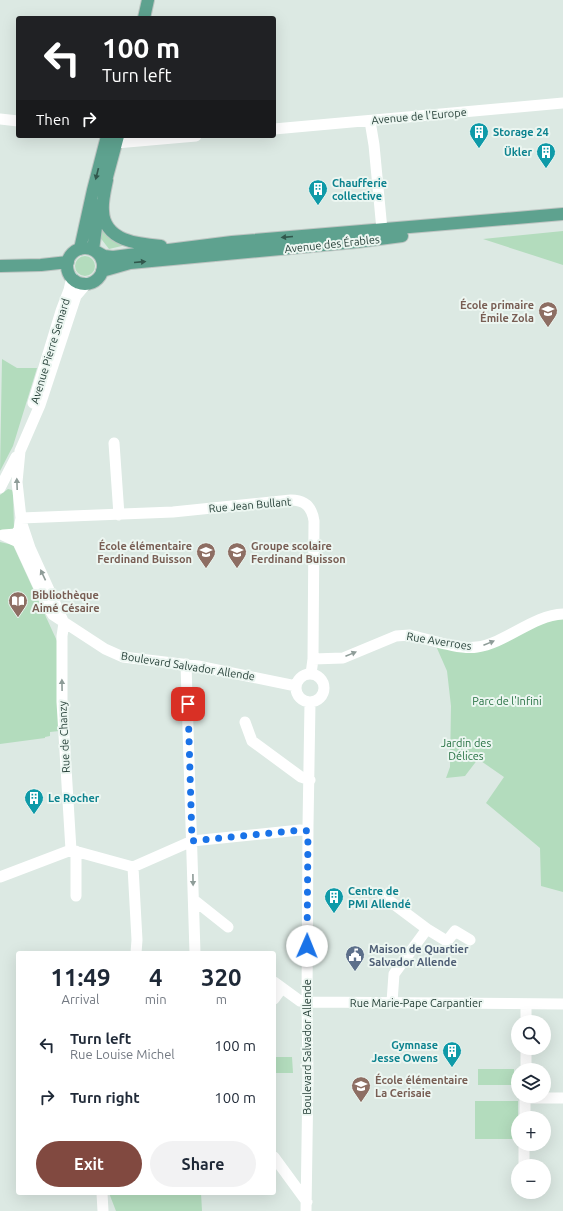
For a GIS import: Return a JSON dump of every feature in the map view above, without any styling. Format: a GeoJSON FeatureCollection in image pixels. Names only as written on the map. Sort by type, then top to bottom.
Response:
{"type":"FeatureCollection","features":[{"type":"Feature","properties":{"kind":"main road"},"geometry":{"type":"LineString","coordinates":[[144,16],[148,0]]}},
{"type":"Feature","properties":{"kind":"main road"},"geometry":{"type":"LineString","coordinates":[[95,251],[97,209],[106,180],[114,138]]}},
{"type":"Feature","properties":{"kind":"main road"},"geometry":{"type":"LineString","coordinates":[[80,249],[93,190],[114,138]]}},
{"type":"Feature","properties":{"kind":"main road","name":"Avenue des Érables"},"geometry":{"type":"LineString","coordinates":[[106,180],[103,212],[105,222],[111,232],[121,239],[159,246],[232,242],[563,214]]}},
{"type":"Feature","properties":{"kind":"main road","name":"Avenue des Érables"},"geometry":{"type":"LineString","coordinates":[[102,271],[130,263],[563,222]]}},
{"type":"Feature","properties":{"kind":"main road","name":"Avenue des Érables"},"geometry":{"type":"LineString","coordinates":[[95,251],[104,256],[113,257],[232,242]]}},
{"type":"Feature","properties":{"kind":"main road"},"geometry":{"type":"LineString","coordinates":[[88,248],[95,251],[102,261],[102,271],[98,278],[87,284],[72,278],[69,273],[68,262],[72,254],[80,249],[88,248]]}},
{"type":"Feature","properties":{"kind":"main road"},"geometry":{"type":"LineString","coordinates":[[0,266],[41,265],[68,262]]}},
{"type":"Feature","properties":{"kind":"street","name":"Avenue de l'Europe"},"geometry":{"type":"LineString","coordinates":[[276,129],[563,103]]}},
{"type":"Feature","properties":{"kind":"street"},"geometry":{"type":"LineString","coordinates":[[0,118],[16,121]]}},
{"type":"Feature","properties":{"kind":"street"},"geometry":{"type":"LineString","coordinates":[[370,121],[382,230]]}},
{"type":"Feature","properties":{"kind":"street","name":"Avenue Pierre Semard"},"geometry":{"type":"LineString","coordinates":[[30,426],[32,405],[72,278]]}},
{"type":"Feature","properties":{"kind":"street","name":"Avenue Pierre Semard"},"geometry":{"type":"LineString","coordinates":[[20,451],[40,405],[76,296],[87,284]]}},
{"type":"Feature","properties":{"kind":"street"},"geometry":{"type":"LineString","coordinates":[[114,443],[119,515]]}},
{"type":"Feature","properties":{"kind":"street"},"geometry":{"type":"LineString","coordinates":[[0,488],[20,451]]}},
{"type":"Feature","properties":{"kind":"street"},"geometry":{"type":"LineString","coordinates":[[20,451],[17,482],[21,518],[30,548],[64,623]]}},
{"type":"Feature","properties":{"kind":"street","name":"Rue Jean Bullant"},"geometry":{"type":"LineString","coordinates":[[21,518],[119,515],[195,510],[291,500],[302,501],[312,512],[314,521],[313,659],[311,674]]}},
{"type":"Feature","properties":{"kind":"street"},"geometry":{"type":"LineString","coordinates":[[2,535],[13,535],[18,532],[21,518]]}},
{"type":"Feature","properties":{"kind":"street","name":"Boulevard Salvador Allende"},"geometry":{"type":"LineString","coordinates":[[2,535],[18,542],[48,608],[53,615],[114,654],[123,657],[186,664],[296,686]]}},
{"type":"Feature","properties":{"kind":"street","name":"Rue Averroes"},"geometry":{"type":"LineString","coordinates":[[313,659],[342,658],[403,634],[464,647],[478,647],[502,638],[554,614],[563,614]]}},
{"type":"Feature","properties":{"kind":"street","name":"Rue de Chanzy"},"geometry":{"type":"LineString","coordinates":[[64,623],[62,636],[62,702],[74,851],[76,896]]}},
{"type":"Feature","properties":{"kind":"street"},"geometry":{"type":"LineString","coordinates":[[186,664],[195,951]]}},
{"type":"Feature","properties":{"kind":"street"},"geometry":{"type":"LineString","coordinates":[[311,674],[320,678],[324,686],[324,691],[319,699],[310,703],[299,698],[296,686],[297,682],[303,676],[311,674]]}},
{"type":"Feature","properties":{"kind":"street","name":"Boulevard Salvador Allende"},"geometry":{"type":"LineString","coordinates":[[306,1211],[310,703]]}},
{"type":"Feature","properties":{"kind":"street"},"geometry":{"type":"LineString","coordinates":[[245,722],[252,741],[302,777],[310,780]]}},
{"type":"Feature","properties":{"kind":"street"},"geometry":{"type":"LineString","coordinates":[[0,877],[74,851],[133,867],[192,841],[300,830],[308,831]]}},
{"type":"Feature","properties":{"kind":"street"},"geometry":{"type":"LineString","coordinates":[[133,867],[137,940],[136,951]]}},
{"type":"Feature","properties":{"kind":"street"},"geometry":{"type":"LineString","coordinates":[[383,896],[427,929],[445,940],[448,940],[455,932],[470,940]]}},
{"type":"Feature","properties":{"kind":"street"},"geometry":{"type":"LineString","coordinates":[[194,900],[228,927]]}},
{"type":"Feature","properties":{"kind":"street"},"geometry":{"type":"LineString","coordinates":[[392,1002],[394,974],[427,929]]}},
{"type":"Feature","properties":{"kind":"street"},"geometry":{"type":"LineString","coordinates":[[137,940],[140,951]]}},
{"type":"Feature","properties":{"kind":"street"},"geometry":{"type":"LineString","coordinates":[[278,985],[300,1001],[307,1002]]}},
{"type":"Feature","properties":{"kind":"street","name":"Rue Marie-Pape Carpantier"},"geometry":{"type":"LineString","coordinates":[[307,1002],[563,1004]]}},
{"type":"Feature","properties":{"kind":"street"},"geometry":{"type":"LineString","coordinates":[[526,1004],[526,1015]]}},
{"type":"Feature","properties":{"kind":"street"},"geometry":{"type":"LineString","coordinates":[[551,1098],[563,1098]]}},
{"type":"Feature","properties":{"kind":"street"},"geometry":{"type":"LineString","coordinates":[[276,1161],[305,1199],[312,1211]]}},
{"type":"Feature","properties":{"kind":"street"},"geometry":{"type":"LineString","coordinates":[[102,1195],[103,1211]]}},
{"type":"Feature","properties":{"kind":"green space"},"geometry":{"type":"Polygon","coordinates":[[[99,221],[126,245],[109,249],[99,236],[99,221]]]}},
{"type":"Feature","properties":{"kind":"green space"},"geometry":{"type":"Polygon","coordinates":[[[563,231],[563,265],[483,239],[563,231]]]}},
{"type":"Feature","properties":{"kind":"green space"},"geometry":{"type":"Polygon","coordinates":[[[85,256],[92,259],[95,266],[92,273],[85,276],[78,273],[75,266],[78,259],[85,256]]]}},
{"type":"Feature","properties":{"kind":"green space"},"geometry":{"type":"Polygon","coordinates":[[[2,359],[17,368],[37,368],[13,446],[0,471],[2,359]]]}},
{"type":"Feature","properties":{"kind":"green space"},"geometry":{"type":"Polygon","coordinates":[[[8,489],[12,490],[13,492],[14,528],[8,532],[0,530],[0,495],[8,489]]]}},
{"type":"Feature","properties":{"kind":"green space"},"geometry":{"type":"Polygon","coordinates":[[[0,542],[13,545],[57,641],[59,731],[50,732],[50,736],[45,738],[0,744],[0,542]]]}},
{"type":"Feature","properties":{"kind":"green space","name":"Parc de l'Infini"},"geometry":{"type":"Polygon","coordinates":[[[563,617],[563,892],[541,886],[540,848],[486,803],[504,777],[478,759],[465,776],[446,778],[450,767],[451,706],[447,671],[436,646],[472,651],[548,619],[563,617]]]}},
{"type":"Feature","properties":{"kind":"green space"},"geometry":{"type":"Polygon","coordinates":[[[276,1057],[292,1057],[293,1073],[276,1073],[276,1057]]]}},
{"type":"Feature","properties":{"kind":"green space"},"geometry":{"type":"Polygon","coordinates":[[[478,1069],[511,1069],[511,1085],[478,1085],[478,1069]]]}},
{"type":"Feature","properties":{"kind":"green space"},"geometry":{"type":"Polygon","coordinates":[[[475,1101],[511,1101],[511,1103],[518,1103],[518,1111],[511,1111],[511,1139],[475,1139],[475,1101]]]}},
{"type":"Feature","properties":{"kind":"green space"},"geometry":{"type":"Polygon","coordinates":[[[110,1195],[201,1195],[202,1211],[116,1211],[110,1195]]]}},
{"type":"Feature","properties":{"kind":"place","name":"Storage 24"},"geometry":{"type":"Point","coordinates":[479,149]}},
{"type":"Feature","properties":{"kind":"place","name":"Ükler"},"geometry":{"type":"Point","coordinates":[546,169]}},
{"type":"Feature","properties":{"kind":"place","name":"Chaufferie collective"},"geometry":{"type":"Point","coordinates":[318,206]}},
{"type":"Feature","properties":{"kind":"place","name":"École primaire Émile Zola"},"geometry":{"type":"Point","coordinates":[548,328]}},
{"type":"Feature","properties":{"kind":"place","name":"École élémentaire Ferdinand Buisson"},"geometry":{"type":"Point","coordinates":[206,569]}},
{"type":"Feature","properties":{"kind":"place","name":"Groupe scolaire Ferdinand Buisson"},"geometry":{"type":"Point","coordinates":[237,569]}},
{"type":"Feature","properties":{"kind":"place","name":"Bibliothèque Aimé Césaire"},"geometry":{"type":"Point","coordinates":[18,618]}},
{"type":"Feature","properties":{"kind":"place","name":"Le Rocher"},"geometry":{"type":"Point","coordinates":[34,815]}},
{"type":"Feature","properties":{"kind":"place","name":"Centre de PMI Allendé"},"geometry":{"type":"Point","coordinates":[334,914]}},
{"type":"Feature","properties":{"kind":"place","name":"Maison de Quartier Salvador Allende"},"geometry":{"type":"Point","coordinates":[355,972]}},
{"type":"Feature","properties":{"kind":"place","name":"Gymnase Jesse Owens"},"geometry":{"type":"Point","coordinates":[452,1068]}},
{"type":"Feature","properties":{"kind":"place","name":"École élémentaire La Cerisaie"},"geometry":{"type":"Point","coordinates":[361,1103]}},
{"type":"Feature","properties":{"kind":"route"},"geometry":{"type":"LineString","coordinates":[[188,704],[192,841],[300,830],[308,831],[307,946]]}},
{"type":"Feature","properties":{"kind":"park label","name":"Jardin des Délices"},"geometry":{"type":"Point","coordinates":[466,749]}}]}
